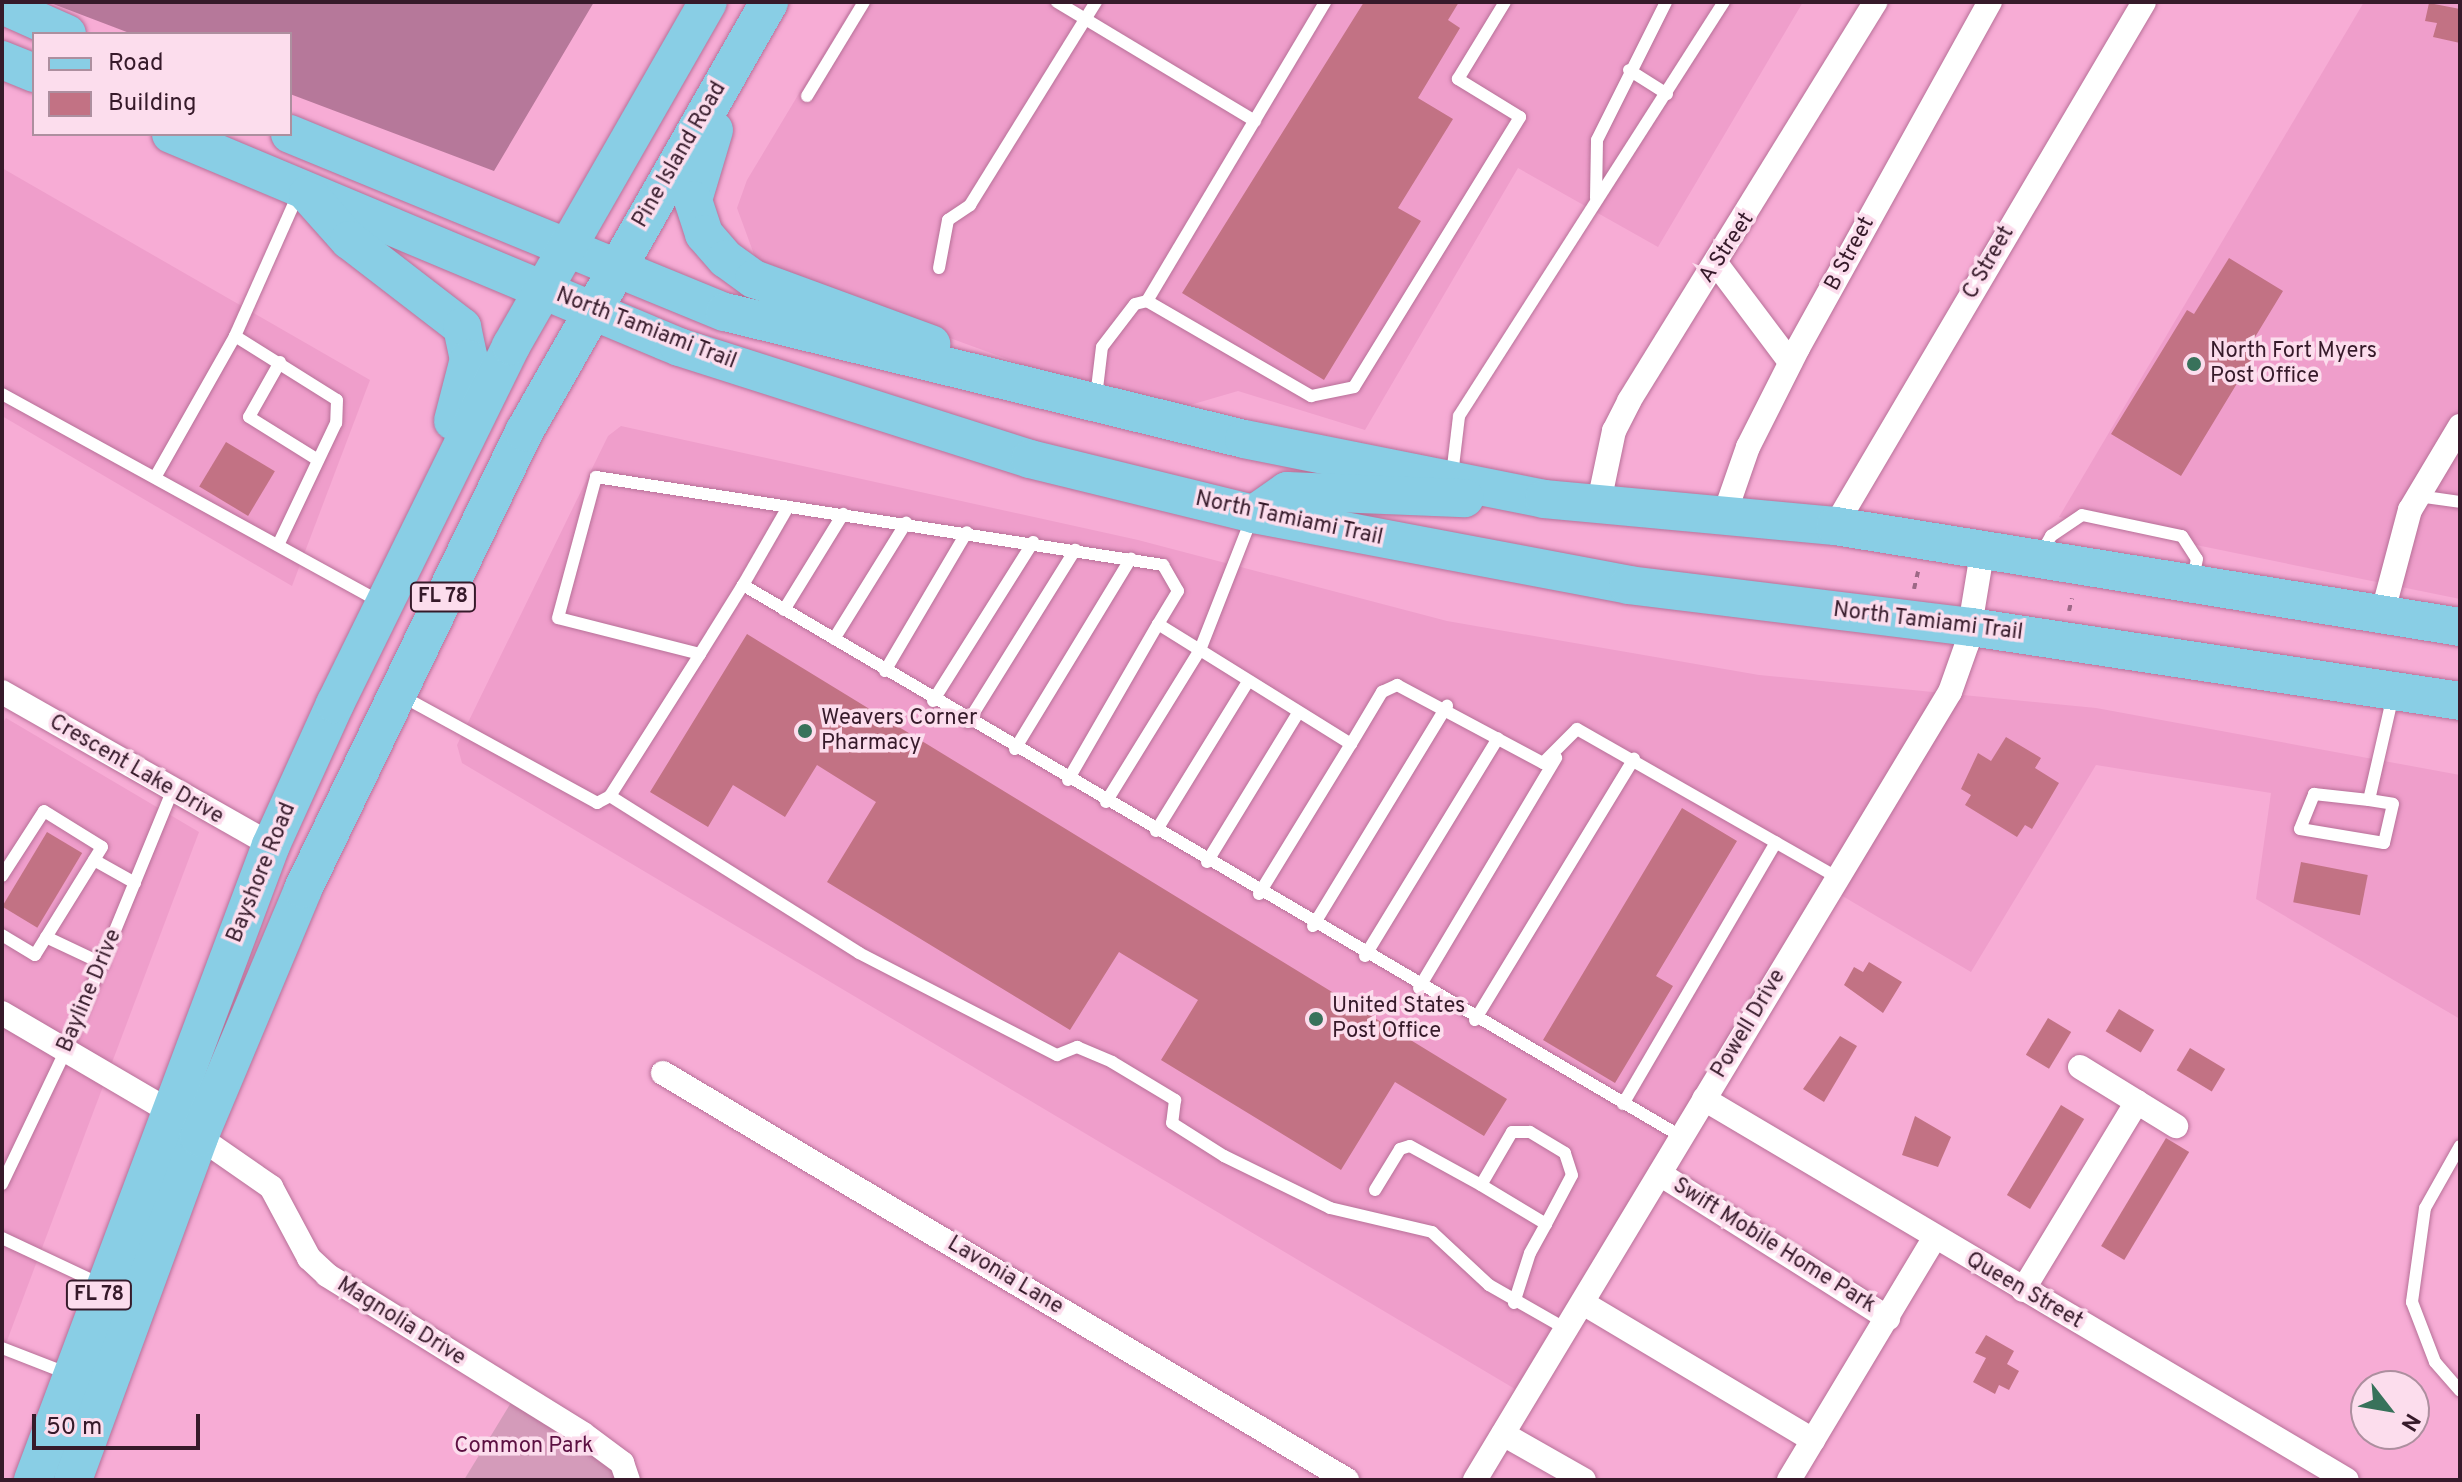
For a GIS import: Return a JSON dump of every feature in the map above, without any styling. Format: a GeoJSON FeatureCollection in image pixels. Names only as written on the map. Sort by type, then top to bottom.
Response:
{"type":"FeatureCollection","features":[{"type":"Feature","properties":{"kind":"main road","name":"FL 78"},"geometry":{"type":"LineString","coordinates":[[543,290],[708,2]]}},
{"type":"Feature","properties":{"kind":"main road","name":"Pine Island Road"},"geometry":{"type":"LineString","coordinates":[[592,309],[771,2]]}},
{"type":"Feature","properties":{"kind":"main road"},"geometry":{"type":"LineString","coordinates":[[771,2],[704,151],[693,200],[704,234],[754,279],[1095,404]]}},
{"type":"Feature","properties":{"kind":"main road"},"geometry":{"type":"LineString","coordinates":[[2,5],[63,32]]}},
{"type":"Feature","properties":{"kind":"main road"},"geometry":{"type":"LineString","coordinates":[[2,60],[32,72]]}},
{"type":"Feature","properties":{"kind":"main road","name":"North Tamiami Trail"},"geometry":{"type":"LineString","coordinates":[[292,135],[613,272],[725,312],[1095,404],[1544,499],[1725,513],[1835,526],[1982,553],[2460,627]]}},
{"type":"Feature","properties":{"kind":"main road","name":"North Tamiami Trail"},"geometry":{"type":"LineString","coordinates":[[176,136],[679,347],[1030,459],[1254,514],[1628,585],[1971,627],[2460,701]]}},
{"type":"Feature","properties":{"kind":"main road"},"geometry":{"type":"LineString","coordinates":[[301,186],[349,240],[449,313],[469,344],[467,381],[409,550]]}},
{"type":"Feature","properties":{"kind":"main road","name":"Bayshore Road"},"geometry":{"type":"LineString","coordinates":[[33,1480],[69,1374],[271,845],[383,603],[543,290]]}},
{"type":"Feature","properties":{"kind":"main road","name":"Bayshore Road"},"geometry":{"type":"LineString","coordinates":[[73,1480],[199,1137],[303,889],[397,693],[592,309]]}},
{"type":"Feature","properties":{"kind":"main road"},"geometry":{"type":"LineString","coordinates":[[1254,514],[1287,491],[1544,499]]}},
{"type":"Feature","properties":{"kind":"main road"},"geometry":{"type":"LineString","coordinates":[[49,1480],[94,1345],[90,1321]]}},
{"type":"Feature","properties":{"kind":"street","name":"A Street"},"geometry":{"type":"LineString","coordinates":[[1599,502],[1614,431],[1718,266],[1875,2]]}},
{"type":"Feature","properties":{"kind":"street","name":"B Street"},"geometry":{"type":"LineString","coordinates":[[1725,513],[1790,362],[1990,2]]}},
{"type":"Feature","properties":{"kind":"street","name":"C Street"},"geometry":{"type":"LineString","coordinates":[[1835,526],[2144,2]]}},
{"type":"Feature","properties":{"kind":"street"},"geometry":{"type":"LineString","coordinates":[[1718,266],[1790,362]]}},
{"type":"Feature","properties":{"kind":"street"},"geometry":{"type":"LineString","coordinates":[[2382,615],[2399,537],[2418,496],[2460,426]]}},
{"type":"Feature","properties":{"kind":"street","name":"Powell Drive"},"geometry":{"type":"LineString","coordinates":[[1475,1480],[1950,692],[1971,627],[1982,553]]}},
{"type":"Feature","properties":{"kind":"street","name":"Crescent Lake Drive"},"geometry":{"type":"LineString","coordinates":[[2,692],[171,794],[271,845]]}},
{"type":"Feature","properties":{"kind":"street"},"geometry":{"type":"LineString","coordinates":[[2,1013],[169,1111]]}},
{"type":"Feature","properties":{"kind":"street"},"geometry":{"type":"LineString","coordinates":[[2080,1067],[2176,1126]]}},
{"type":"Feature","properties":{"kind":"street","name":"Lavonia Lane"},"geometry":{"type":"LineString","coordinates":[[663,1073],[1347,1480]]}},
{"type":"Feature","properties":{"kind":"street","name":"Queen Street"},"geometry":{"type":"LineString","coordinates":[[1704,1099],[1934,1239],[2347,1480]]}},
{"type":"Feature","properties":{"kind":"street"},"geometry":{"type":"LineString","coordinates":[[2023,1290],[2137,1102]]}},
{"type":"Feature","properties":{"kind":"street","name":"Magnolia Drive"},"geometry":{"type":"LineString","coordinates":[[199,1137],[271,1187],[309,1258],[327,1275],[583,1434],[622,1463],[628,1480]]}},
{"type":"Feature","properties":{"kind":"street","name":"Swift Mobile Home Park"},"geometry":{"type":"LineString","coordinates":[[1660,1174],[1888,1318]]}},
{"type":"Feature","properties":{"kind":"street","name":"Swift Mobile Home Park"},"geometry":{"type":"LineString","coordinates":[[1789,1480],[1934,1239]]}},
{"type":"Feature","properties":{"kind":"street"},"geometry":{"type":"LineString","coordinates":[[1583,1303],[1813,1440]]}},
{"type":"Feature","properties":{"kind":"street"},"geometry":{"type":"LineString","coordinates":[[1503,1434],[1584,1480]]}},
{"type":"Feature","properties":{"kind":"lane"},"geometry":{"type":"LineString","coordinates":[[807,96],[864,2]]}},
{"type":"Feature","properties":{"kind":"lane"},"geometry":{"type":"LineString","coordinates":[[1057,2],[1255,121]]}},
{"type":"Feature","properties":{"kind":"lane"},"geometry":{"type":"LineString","coordinates":[[939,268],[948,220],[970,205],[1096,2]]}},
{"type":"Feature","properties":{"kind":"lane"},"geometry":{"type":"LineString","coordinates":[[1147,301],[1325,2]]}},
{"type":"Feature","properties":{"kind":"lane"},"geometry":{"type":"LineString","coordinates":[[1095,404],[1102,347],[1135,304],[1147,301],[1311,396],[1354,387],[1520,117],[1458,79],[1505,2]]}},
{"type":"Feature","properties":{"kind":"lane"},"geometry":{"type":"LineString","coordinates":[[1596,198],[1597,140],[1629,70],[1666,2]]}},
{"type":"Feature","properties":{"kind":"lane"},"geometry":{"type":"LineString","coordinates":[[1451,478],[1459,416],[1724,2]]}},
{"type":"Feature","properties":{"kind":"lane"},"geometry":{"type":"LineString","coordinates":[[1629,70],[1667,94]]}},
{"type":"Feature","properties":{"kind":"lane"},"geometry":{"type":"LineString","coordinates":[[157,474],[235,336],[301,186]]}},
{"type":"Feature","properties":{"kind":"lane"},"geometry":{"type":"LineString","coordinates":[[235,336],[337,400],[336,423],[279,543]]}},
{"type":"Feature","properties":{"kind":"lane"},"geometry":{"type":"LineString","coordinates":[[280,362],[249,417],[318,460]]}},
{"type":"Feature","properties":{"kind":"lane"},"geometry":{"type":"LineString","coordinates":[[2,394],[157,474],[383,603]]}},
{"type":"Feature","properties":{"kind":"lane"},"geometry":{"type":"LineString","coordinates":[[700,654],[558,618],[596,477],[1033,542],[1163,565],[1178,591],[1068,780]]}},
{"type":"Feature","properties":{"kind":"lane"},"geometry":{"type":"LineString","coordinates":[[2418,496],[2460,502]]}},
{"type":"Feature","properties":{"kind":"lane"},"geometry":{"type":"LineString","coordinates":[[397,693],[597,803],[610,796],[743,585],[788,507]]}},
{"type":"Feature","properties":{"kind":"lane"},"geometry":{"type":"LineString","coordinates":[[784,610],[843,514]]}},
{"type":"Feature","properties":{"kind":"lane"},"geometry":{"type":"LineString","coordinates":[[1106,802],[1200,650],[1254,514]]}},
{"type":"Feature","properties":{"kind":"lane"},"geometry":{"type":"LineString","coordinates":[[2038,562],[2051,536],[2082,515],[2182,536],[2197,559],[2191,585]]}},
{"type":"Feature","properties":{"kind":"lane"},"geometry":{"type":"LineString","coordinates":[[834,639],[906,523]]}},
{"type":"Feature","properties":{"kind":"lane"},"geometry":{"type":"LineString","coordinates":[[885,671],[967,532]]}},
{"type":"Feature","properties":{"kind":"lane"},"geometry":{"type":"LineString","coordinates":[[933,701],[1033,542]]}},
{"type":"Feature","properties":{"kind":"lane"},"geometry":{"type":"LineString","coordinates":[[968,722],[1075,550]]}},
{"type":"Feature","properties":{"kind":"lane"},"geometry":{"type":"LineString","coordinates":[[1015,749],[1131,558]]}},
{"type":"Feature","properties":{"kind":"lane"},"geometry":{"type":"LineString","coordinates":[[743,585],[1313,926],[1682,1137]]}},
{"type":"Feature","properties":{"kind":"lane"},"geometry":{"type":"LineString","coordinates":[[1158,624],[1296,716],[1351,744]]}},
{"type":"Feature","properties":{"kind":"lane"},"geometry":{"type":"LineString","coordinates":[[1156,831],[1247,683]]}},
{"type":"Feature","properties":{"kind":"lane"},"geometry":{"type":"LineString","coordinates":[[1259,894],[1382,692],[1397,685],[1447,706],[1543,763],[1556,758]]}},
{"type":"Feature","properties":{"kind":"lane"},"geometry":{"type":"LineString","coordinates":[[2369,800],[2394,691]]}},
{"type":"Feature","properties":{"kind":"lane"},"geometry":{"type":"LineString","coordinates":[[1313,926],[1447,706]]}},
{"type":"Feature","properties":{"kind":"lane"},"geometry":{"type":"LineString","coordinates":[[1207,862],[1296,716]]}},
{"type":"Feature","properties":{"kind":"lane"},"geometry":{"type":"LineString","coordinates":[[1419,988],[1556,758],[1577,729],[1838,878]]}},
{"type":"Feature","properties":{"kind":"lane"},"geometry":{"type":"LineString","coordinates":[[1365,956],[1498,738]]}},
{"type":"Feature","properties":{"kind":"lane"},"geometry":{"type":"LineString","coordinates":[[1475,1020],[1634,759]]}},
{"type":"Feature","properties":{"kind":"lane","name":"Bayline Drive"},"geometry":{"type":"LineString","coordinates":[[2,1184],[66,1050],[171,794]]}},
{"type":"Feature","properties":{"kind":"lane"},"geometry":{"type":"LineString","coordinates":[[2314,794],[2369,800],[2393,804],[2384,843],[2300,829],[2314,794]]}},
{"type":"Feature","properties":{"kind":"lane"},"geometry":{"type":"LineString","coordinates":[[610,796],[859,953],[1057,1055],[1077,1047],[1112,1062],[1175,1100],[1172,1123],[1224,1156],[1330,1208],[1432,1232],[1514,1303],[1566,1329]]}},
{"type":"Feature","properties":{"kind":"lane"},"geometry":{"type":"LineString","coordinates":[[2,876],[44,811],[102,847],[35,955],[2,935]]}},
{"type":"Feature","properties":{"kind":"lane"},"geometry":{"type":"LineString","coordinates":[[1623,1104],[1776,842]]}},
{"type":"Feature","properties":{"kind":"lane"},"geometry":{"type":"LineString","coordinates":[[94,860],[135,883]]}},
{"type":"Feature","properties":{"kind":"lane"},"geometry":{"type":"LineString","coordinates":[[46,937],[103,964]]}},
{"type":"Feature","properties":{"kind":"lane"},"geometry":{"type":"LineString","coordinates":[[1481,1185],[1512,1132],[1542,1139],[1572,1163],[1514,1303]]}},
{"type":"Feature","properties":{"kind":"lane"},"geometry":{"type":"LineString","coordinates":[[1375,1190],[1400,1149],[1410,1146],[1546,1224]]}},
{"type":"Feature","properties":{"kind":"lane"},"geometry":{"type":"LineString","coordinates":[[2460,1146],[2425,1208],[2412,1302],[2435,1362],[2460,1391]]}},
{"type":"Feature","properties":{"kind":"lane"},"geometry":{"type":"LineString","coordinates":[[2,1238],[103,1286]]}},
{"type":"Feature","properties":{"kind":"lane"},"geometry":{"type":"LineString","coordinates":[[2,1348],[69,1374]]}},
{"type":"Feature","properties":{"kind":"path"},"geometry":{"type":"LineString","coordinates":[[1913,594],[1919,564]]}},
{"type":"Feature","properties":{"kind":"shaded area"},"geometry":{"type":"Polygon","coordinates":[[[48,2],[594,2],[494,171],[292,95],[292,32],[127,32],[48,2]]]}},
{"type":"Feature","properties":{"kind":"shaded area"},"geometry":{"type":"Polygon","coordinates":[[[854,2],[1803,2],[1658,247],[1518,168],[1365,430],[1238,391],[1173,410],[1034,369],[759,268],[737,208],[747,180],[854,2]]]}},
{"type":"Feature","properties":{"kind":"shaded area"},"geometry":{"type":"Polygon","coordinates":[[[2364,2],[2460,2],[2460,599],[2059,517],[2364,2]]]}},
{"type":"Feature","properties":{"kind":"shaded area"},"geometry":{"type":"Polygon","coordinates":[[[2,168],[370,380],[292,586],[2,416],[2,168]]]}},
{"type":"Feature","properties":{"kind":"shaded area"},"geometry":{"type":"Polygon","coordinates":[[[621,426],[1138,540],[1447,621],[1759,675],[2096,708],[2460,775],[2460,1019],[2256,899],[2271,793],[2096,765],[1971,972],[1834,891],[1694,1094],[1515,1389],[462,763],[457,745],[608,436],[621,426]]]}},
{"type":"Feature","properties":{"kind":"shaded area"},"geometry":{"type":"Polygon","coordinates":[[[6,718],[199,832],[2,1354],[2,724],[6,718]]]}},
{"type":"Feature","properties":{"kind":"green space","name":"Common Park"},"geometry":{"type":"Polygon","coordinates":[[[512,1401],[611,1465],[617,1480],[464,1480],[512,1401]]]}},
{"type":"Feature","properties":{"kind":"building"},"geometry":{"type":"Polygon","coordinates":[[[1364,2],[1459,2],[1448,20],[1460,28],[1418,98],[1453,119],[1398,208],[1421,221],[1324,380],[1182,293],[1364,2]]]}},
{"type":"Feature","properties":{"kind":"building"},"geometry":{"type":"Polygon","coordinates":[[[2429,3],[2460,9],[2460,43],[2433,37],[2437,23],[2425,21],[2429,3]]]}},
{"type":"Feature","properties":{"kind":"building"},"geometry":{"type":"Polygon","coordinates":[[[2229,258],[2283,291],[2249,347],[2256,352],[2181,476],[2111,434],[2187,310],[2194,314],[2229,258]]]}},
{"type":"Feature","properties":{"kind":"building"},"geometry":{"type":"Polygon","coordinates":[[[226,442],[275,471],[248,516],[199,487],[226,442]]]}},
{"type":"Feature","properties":{"kind":"building"},"geometry":{"type":"Polygon","coordinates":[[[747,634],[1507,1099],[1484,1136],[1395,1082],[1341,1170],[1161,1060],[1198,1000],[1119,952],[1070,1030],[827,882],[876,802],[817,765],[785,817],[733,785],[708,827],[650,792],[747,634]]]}},
{"type":"Feature","properties":{"kind":"building"},"geometry":{"type":"Polygon","coordinates":[[[2006,737],[2041,758],[2035,768],[2059,783],[2032,829],[2025,825],[2017,837],[1965,805],[1971,795],[1961,789],[1978,753],[1991,761],[2006,737]]]}},
{"type":"Feature","properties":{"kind":"building"},"geometry":{"type":"Polygon","coordinates":[[[1682,808],[1737,841],[1656,976],[1673,986],[1615,1083],[1543,1040],[1682,808]]]}},
{"type":"Feature","properties":{"kind":"building"},"geometry":{"type":"Polygon","coordinates":[[[47,832],[82,853],[37,928],[2,907],[47,832]]]}},
{"type":"Feature","properties":{"kind":"building"},"geometry":{"type":"Polygon","coordinates":[[[2301,862],[2368,875],[2360,915],[2293,902],[2301,862]]]}},
{"type":"Feature","properties":{"kind":"building"},"geometry":{"type":"Polygon","coordinates":[[[1869,962],[1902,982],[1883,1013],[1844,985],[1854,967],[1863,972],[1869,962]]]}},
{"type":"Feature","properties":{"kind":"building"},"geometry":{"type":"Polygon","coordinates":[[[2119,1009],[2154,1030],[2141,1052],[2106,1031],[2119,1009]]]}},
{"type":"Feature","properties":{"kind":"building"},"geometry":{"type":"Polygon","coordinates":[[[2048,1018],[2071,1032],[2049,1069],[2026,1055],[2048,1018]]]}},
{"type":"Feature","properties":{"kind":"building"},"geometry":{"type":"Polygon","coordinates":[[[1840,1036],[1857,1046],[1824,1102],[1803,1089],[1840,1036]]]}},
{"type":"Feature","properties":{"kind":"building"},"geometry":{"type":"Polygon","coordinates":[[[2190,1048],[2225,1069],[2212,1091],[2177,1070],[2190,1048]]]}},
{"type":"Feature","properties":{"kind":"building"},"geometry":{"type":"Polygon","coordinates":[[[2061,1105],[2084,1119],[2030,1209],[2007,1195],[2061,1105]]]}},
{"type":"Feature","properties":{"kind":"building"},"geometry":{"type":"Polygon","coordinates":[[[1915,1116],[1951,1137],[1938,1167],[1902,1155],[1915,1116]]]}},
{"type":"Feature","properties":{"kind":"building"},"geometry":{"type":"Polygon","coordinates":[[[2166,1138],[2189,1152],[2124,1260],[2101,1246],[2166,1138]]]}},
{"type":"Feature","properties":{"kind":"building"},"geometry":{"type":"Polygon","coordinates":[[[1986,1335],[2014,1351],[2007,1364],[2019,1371],[2009,1390],[1999,1385],[1995,1394],[1973,1382],[1986,1358],[1975,1353],[1986,1335]]]}},
{"type":"Feature","properties":{"kind":"place","name":"North Fort Myers Post Office"},"geometry":{"type":"Point","coordinates":[2194,364]}},
{"type":"Feature","properties":{"kind":"place","name":"Weavers Corner Pharmacy"},"geometry":{"type":"Point","coordinates":[805,731]}},
{"type":"Feature","properties":{"kind":"place","name":"United States Post Office"},"geometry":{"type":"Point","coordinates":[1316,1019]}}]}
